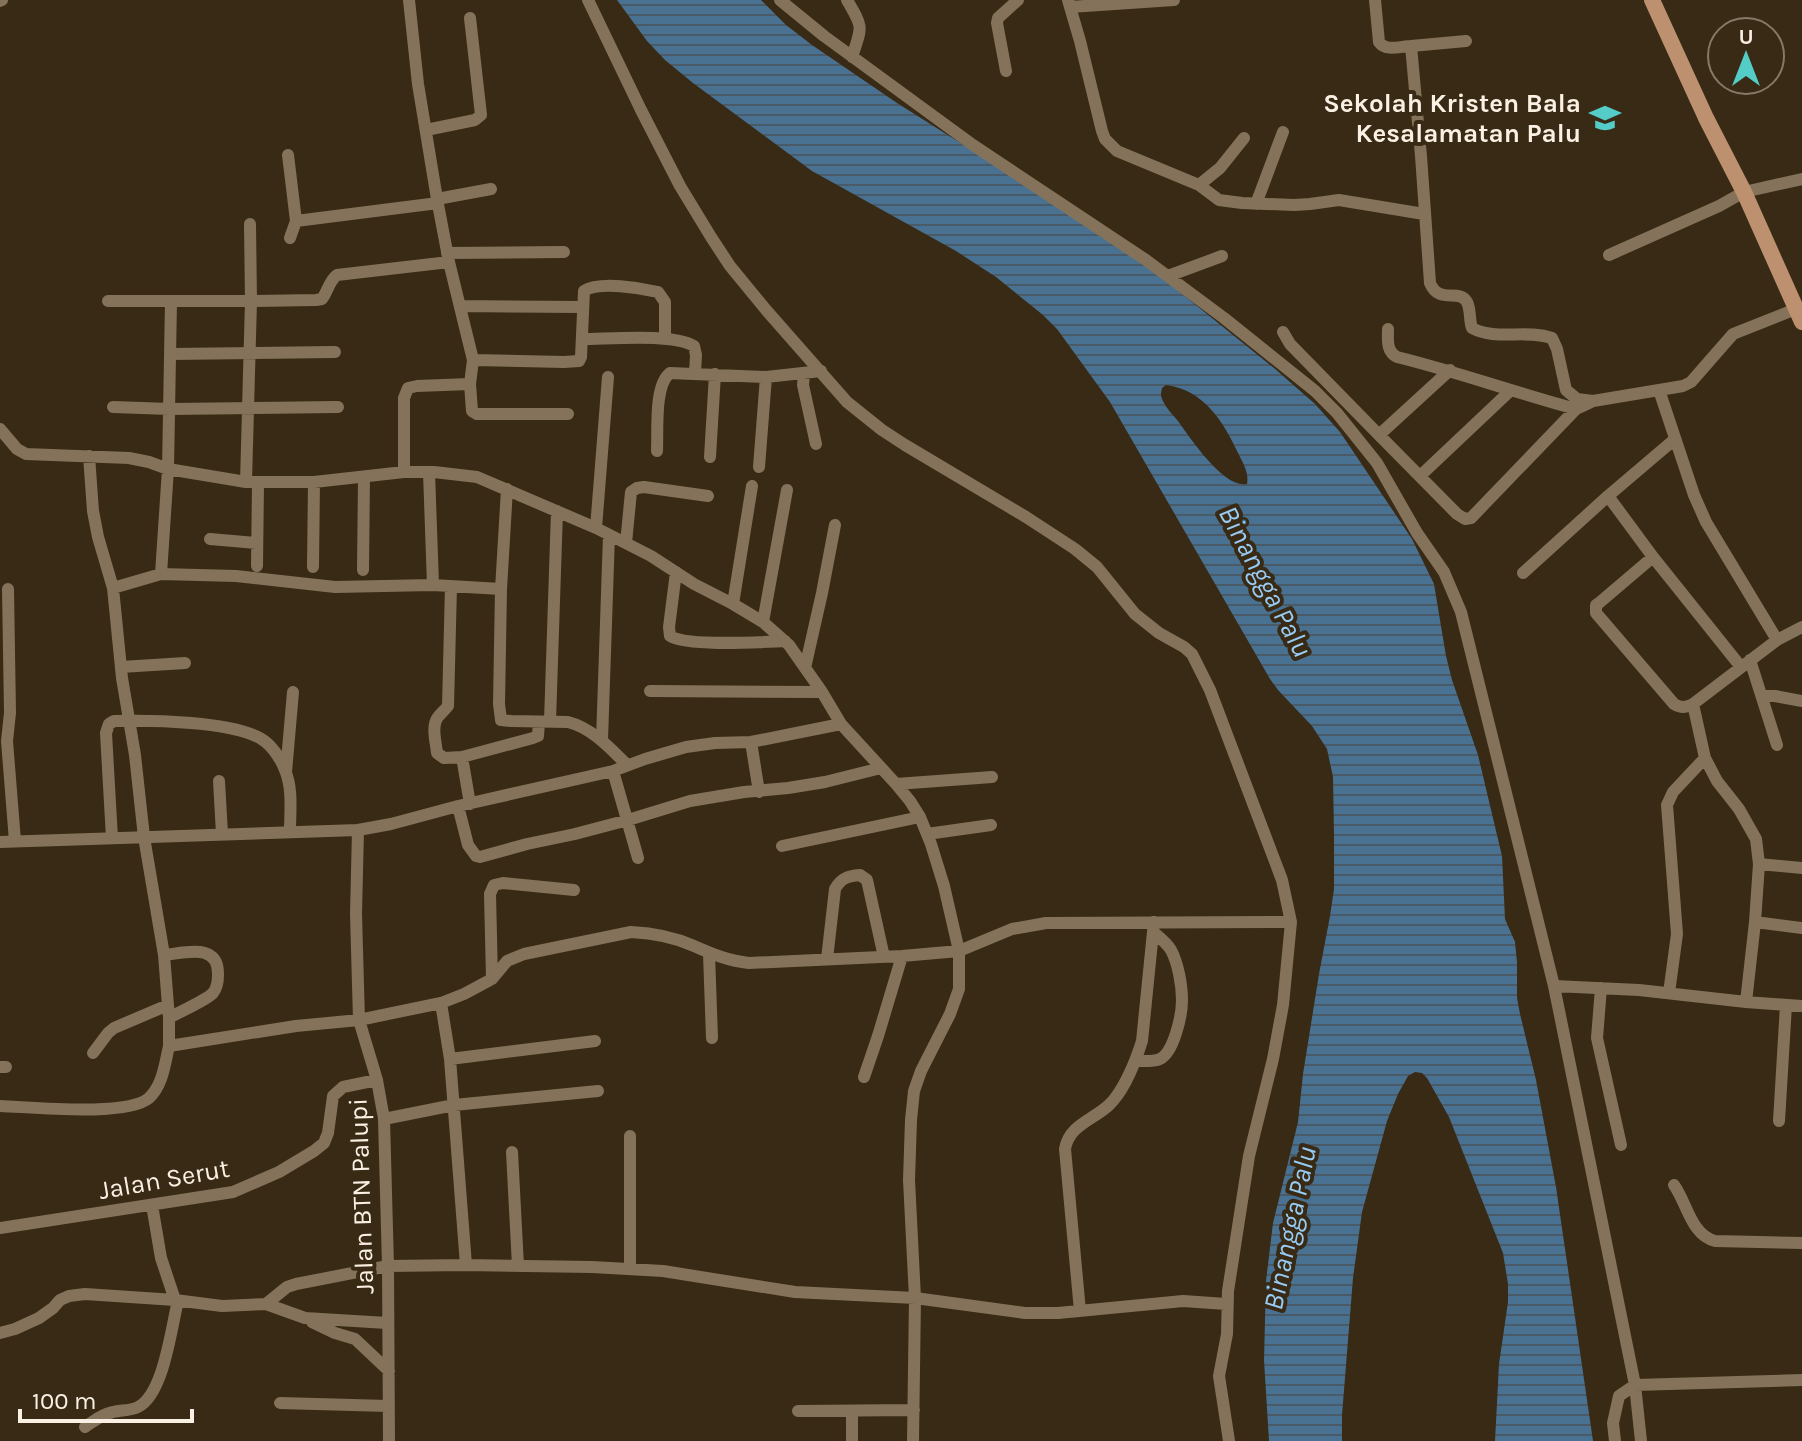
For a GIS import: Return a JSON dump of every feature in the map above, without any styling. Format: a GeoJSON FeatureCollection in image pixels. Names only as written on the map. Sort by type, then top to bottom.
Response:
{"type":"FeatureCollection","features":[{"type":"Feature","properties":{"kind":"main road"},"geometry":{"type":"LineString","coordinates":[[1652,0],[1744,192],[1799,316]]}},
{"type":"Feature","properties":{"kind":"street"},"geometry":{"type":"LineString","coordinates":[[409,0],[418,84],[448,258],[473,360],[470,384],[472,408],[477,414],[568,414]]}},
{"type":"Feature","properties":{"kind":"street"},"geometry":{"type":"LineString","coordinates":[[588,0],[680,186],[711,237],[748,289],[847,402],[882,430],[1075,549],[1097,567],[1135,614],[1192,654],[1210,690],[1282,880],[1291,922],[1283,1005],[1249,1156],[1226,1304],[1227,1334],[1219,1376],[1229,1441]]}},
{"type":"Feature","properties":{"kind":"street"},"geometry":{"type":"LineString","coordinates":[[780,0],[973,145],[1168,276],[1315,391],[1377,463],[1417,533],[1444,572],[1461,612],[1554,986],[1635,1385],[1641,1441]]}},
{"type":"Feature","properties":{"kind":"street"},"geometry":{"type":"LineString","coordinates":[[847,0],[861,23],[852,57]]}},
{"type":"Feature","properties":{"kind":"street"},"geometry":{"type":"LineString","coordinates":[[1006,71],[997,23],[998,18],[1018,0]]}},
{"type":"Feature","properties":{"kind":"street"},"geometry":{"type":"LineString","coordinates":[[1174,0],[1069,3],[1105,139],[1111,147],[1199,185],[1219,200],[1256,204],[1310,204],[1339,200],[1424,214]]}},
{"type":"Feature","properties":{"kind":"street"},"geometry":{"type":"LineString","coordinates":[[1375,0],[1382,46],[1466,41]]}},
{"type":"Feature","properties":{"kind":"street"},"geometry":{"type":"LineString","coordinates":[[426,130],[475,120],[481,115],[470,18]]}},
{"type":"Feature","properties":{"kind":"street"},"geometry":{"type":"LineString","coordinates":[[1411,46],[1430,283],[1434,292],[1462,298],[1468,305],[1472,328],[1485,334],[1552,338],[1566,390],[1577,399],[1593,401]]}},
{"type":"Feature","properties":{"kind":"street"},"geometry":{"type":"LineString","coordinates":[[1256,204],[1283,132]]}},
{"type":"Feature","properties":{"kind":"street"},"geometry":{"type":"LineString","coordinates":[[1199,185],[1220,168],[1244,138]]}},
{"type":"Feature","properties":{"kind":"street"},"geometry":{"type":"LineString","coordinates":[[288,155],[296,221],[290,238]]}},
{"type":"Feature","properties":{"kind":"street"},"geometry":{"type":"LineString","coordinates":[[1609,255],[1744,192],[1802,179]]}},
{"type":"Feature","properties":{"kind":"street"},"geometry":{"type":"LineString","coordinates":[[296,221],[438,201],[491,189]]}},
{"type":"Feature","properties":{"kind":"street"},"geometry":{"type":"LineString","coordinates":[[250,224],[249,408],[257,566]]}},
{"type":"Feature","properties":{"kind":"street"},"geometry":{"type":"LineString","coordinates":[[108,301],[322,299],[329,283],[337,275],[448,258],[564,252]]}},
{"type":"Feature","properties":{"kind":"street"},"geometry":{"type":"LineString","coordinates":[[1168,276],[1222,256]]}},
{"type":"Feature","properties":{"kind":"street"},"geometry":{"type":"LineString","coordinates":[[473,360],[579,361],[584,291],[591,286],[658,292],[665,302],[665,339]]}},
{"type":"Feature","properties":{"kind":"street"},"geometry":{"type":"LineString","coordinates":[[161,574],[168,469],[171,301]]}},
{"type":"Feature","properties":{"kind":"street"},"geometry":{"type":"LineString","coordinates":[[460,306],[582,307]]}},
{"type":"Feature","properties":{"kind":"street"},"geometry":{"type":"LineString","coordinates":[[1283,332],[1290,344],[1465,519],[1471,518],[1576,409],[1593,401],[1683,386],[1691,382],[1733,334],[1799,316]]}},
{"type":"Feature","properties":{"kind":"street"},"geometry":{"type":"LineString","coordinates":[[1388,329],[1388,347],[1394,356],[1576,409]]}},
{"type":"Feature","properties":{"kind":"street"},"geometry":{"type":"LineString","coordinates":[[582,339],[682,341],[694,346],[695,373]]}},
{"type":"Feature","properties":{"kind":"street"},"geometry":{"type":"LineString","coordinates":[[171,354],[335,352]]}},
{"type":"Feature","properties":{"kind":"street"},"geometry":{"type":"LineString","coordinates":[[1379,435],[1450,370]]}},
{"type":"Feature","properties":{"kind":"street"},"geometry":{"type":"LineString","coordinates":[[657,451],[660,393],[665,376],[670,373],[766,377],[821,371]]}},
{"type":"Feature","properties":{"kind":"street"},"geometry":{"type":"LineString","coordinates":[[710,457],[715,374]]}},
{"type":"Feature","properties":{"kind":"street"},"geometry":{"type":"LineString","coordinates":[[804,374],[803,385],[816,444]]}},
{"type":"Feature","properties":{"kind":"street"},"geometry":{"type":"LineString","coordinates":[[596,528],[608,377]]}},
{"type":"Feature","properties":{"kind":"street"},"geometry":{"type":"LineString","coordinates":[[759,467],[766,377]]}},
{"type":"Feature","properties":{"kind":"street"},"geometry":{"type":"LineString","coordinates":[[404,472],[404,398],[408,388],[470,384]]}},
{"type":"Feature","properties":{"kind":"street"},"geometry":{"type":"LineString","coordinates":[[1659,390],[1706,522],[1777,640]]}},
{"type":"Feature","properties":{"kind":"street"},"geometry":{"type":"LineString","coordinates":[[1420,476],[1510,391]]}},
{"type":"Feature","properties":{"kind":"street"},"geometry":{"type":"LineString","coordinates":[[113,407],[338,407]]}},
{"type":"Feature","properties":{"kind":"street"},"geometry":{"type":"LineString","coordinates":[[0,429],[17,449],[26,454],[129,458],[168,469],[252,483],[314,482],[404,472],[477,477],[596,528],[651,556],[763,622],[785,641],[841,724],[896,784],[920,817],[944,886],[959,951],[959,989],[921,1071],[914,1091],[911,1120],[909,1180],[915,1298],[913,1441]]}},
{"type":"Feature","properties":{"kind":"street"},"geometry":{"type":"LineString","coordinates":[[1523,573],[1675,439]]}},
{"type":"Feature","properties":{"kind":"street"},"geometry":{"type":"LineString","coordinates":[[0,1106],[98,1109],[136,1104],[148,1098],[160,1084],[169,1046],[164,955],[144,837],[113,588],[93,511],[89,456]]}},
{"type":"Feature","properties":{"kind":"street"},"geometry":{"type":"LineString","coordinates":[[429,472],[433,585]]}},
{"type":"Feature","properties":{"kind":"street"},"geometry":{"type":"LineString","coordinates":[[363,570],[364,477]]}},
{"type":"Feature","properties":{"kind":"street"},"geometry":{"type":"LineString","coordinates":[[313,567],[314,482]]}},
{"type":"Feature","properties":{"kind":"street"},"geometry":{"type":"LineString","coordinates":[[733,604],[752,486]]}},
{"type":"Feature","properties":{"kind":"street"},"geometry":{"type":"LineString","coordinates":[[626,543],[631,492],[637,488],[708,496]]}},
{"type":"Feature","properties":{"kind":"street"},"geometry":{"type":"LineString","coordinates":[[507,489],[501,589],[501,720],[576,724],[602,740],[627,765]]}},
{"type":"Feature","properties":{"kind":"street"},"geometry":{"type":"LineString","coordinates":[[763,622],[787,490]]}},
{"type":"Feature","properties":{"kind":"street"},"geometry":{"type":"LineString","coordinates":[[1608,496],[1653,557],[1745,664],[1762,696],[1777,745]]}},
{"type":"Feature","properties":{"kind":"street"},"geometry":{"type":"LineString","coordinates":[[451,586],[448,706],[437,718],[434,727],[437,753],[444,758],[462,757],[538,736],[545,722],[557,511]]}},
{"type":"Feature","properties":{"kind":"street"},"geometry":{"type":"LineString","coordinates":[[805,668],[835,525]]}},
{"type":"Feature","properties":{"kind":"street"},"geometry":{"type":"LineString","coordinates":[[602,740],[609,535]]}},
{"type":"Feature","properties":{"kind":"street"},"geometry":{"type":"LineString","coordinates":[[210,539],[257,543]]}},
{"type":"Feature","properties":{"kind":"street"},"geometry":{"type":"LineString","coordinates":[[1653,557],[1596,605],[1596,613],[1680,708],[1693,704],[1777,640],[1802,627]]}},
{"type":"Feature","properties":{"kind":"street"},"geometry":{"type":"LineString","coordinates":[[676,572],[669,627],[670,636],[674,639],[732,643],[785,641]]}},
{"type":"Feature","properties":{"kind":"street"},"geometry":{"type":"LineString","coordinates":[[113,588],[161,574],[236,576],[335,587],[433,585],[501,589]]}},
{"type":"Feature","properties":{"kind":"street"},"geometry":{"type":"LineString","coordinates":[[8,589],[10,713],[3,741],[15,841]]}},
{"type":"Feature","properties":{"kind":"street"},"geometry":{"type":"LineString","coordinates":[[121,667],[185,663]]}},
{"type":"Feature","properties":{"kind":"street"},"geometry":{"type":"LineString","coordinates":[[650,691],[822,692]]}},
{"type":"Feature","properties":{"kind":"street"},"geometry":{"type":"LineString","coordinates":[[290,832],[290,794],[286,772],[293,692]]}},
{"type":"Feature","properties":{"kind":"street"},"geometry":{"type":"LineString","coordinates":[[1762,696],[1802,701]]}},
{"type":"Feature","properties":{"kind":"street"},"geometry":{"type":"LineString","coordinates":[[1693,704],[1705,758],[1717,781],[1753,832],[1759,864],[1746,1002]]}},
{"type":"Feature","properties":{"kind":"street"},"geometry":{"type":"LineString","coordinates":[[112,838],[107,728],[114,721],[223,726],[243,730],[263,740],[286,772]]}},
{"type":"Feature","properties":{"kind":"street"},"geometry":{"type":"LineString","coordinates":[[0,842],[358,830],[613,771],[686,747],[751,742],[841,724]]}},
{"type":"Feature","properties":{"kind":"street"},"geometry":{"type":"LineString","coordinates":[[751,742],[759,792]]}},
{"type":"Feature","properties":{"kind":"street"},"geometry":{"type":"LineString","coordinates":[[462,757],[468,845],[480,857],[690,801],[825,782],[881,768]]}},
{"type":"Feature","properties":{"kind":"street"},"geometry":{"type":"LineString","coordinates":[[1669,993],[1677,934],[1667,800],[1705,758]]}},
{"type":"Feature","properties":{"kind":"street"},"geometry":{"type":"LineString","coordinates":[[613,771],[638,858]]}},
{"type":"Feature","properties":{"kind":"street"},"geometry":{"type":"LineString","coordinates":[[896,784],[992,777]]}},
{"type":"Feature","properties":{"kind":"street"},"geometry":{"type":"LineString","coordinates":[[219,781],[222,834]]}},
{"type":"Feature","properties":{"kind":"street"},"geometry":{"type":"LineString","coordinates":[[782,846],[920,817]]}},
{"type":"Feature","properties":{"kind":"street"},"geometry":{"type":"LineString","coordinates":[[927,834],[991,825]]}},
{"type":"Feature","properties":{"kind":"street","name":"Jalan BTN Palupi"},"geometry":{"type":"LineString","coordinates":[[358,830],[356,914],[359,1020],[377,1080],[384,1119],[389,1441]]}},
{"type":"Feature","properties":{"kind":"street"},"geometry":{"type":"LineString","coordinates":[[1759,864],[1802,868]]}},
{"type":"Feature","properties":{"kind":"street"},"geometry":{"type":"LineString","coordinates":[[827,959],[835,889],[845,877],[860,875],[867,880],[884,957]]}},
{"type":"Feature","properties":{"kind":"street"},"geometry":{"type":"LineString","coordinates":[[492,979],[490,894],[494,885],[503,883],[574,890]]}},
{"type":"Feature","properties":{"kind":"street"},"geometry":{"type":"LineString","coordinates":[[169,1046],[296,1026],[359,1020],[441,1003],[492,979],[507,961],[524,954],[631,932],[665,936],[709,954],[749,963],[959,951],[1026,925],[1046,923],[1154,927],[1291,922]]}},
{"type":"Feature","properties":{"kind":"street"},"geometry":{"type":"LineString","coordinates":[[1755,922],[1802,928]]}},
{"type":"Feature","properties":{"kind":"street"},"geometry":{"type":"LineString","coordinates":[[1135,1061],[1153,1061],[1170,1051],[1181,1012],[1180,983],[1173,955],[1154,927]]}},
{"type":"Feature","properties":{"kind":"street"},"geometry":{"type":"LineString","coordinates":[[1080,1311],[1066,1140],[1073,1130],[1110,1104],[1135,1061],[1142,1041],[1154,927]]}},
{"type":"Feature","properties":{"kind":"street"},"geometry":{"type":"LineString","coordinates":[[93,1053],[114,1028],[169,1012],[213,994],[218,981],[215,959],[205,952],[164,955]]}},
{"type":"Feature","properties":{"kind":"street"},"geometry":{"type":"LineString","coordinates":[[709,954],[712,1038]]}},
{"type":"Feature","properties":{"kind":"street"},"geometry":{"type":"LineString","coordinates":[[864,1077],[902,956]]}},
{"type":"Feature","properties":{"kind":"street"},"geometry":{"type":"LineString","coordinates":[[1554,986],[1802,1006]]}},
{"type":"Feature","properties":{"kind":"street"},"geometry":{"type":"LineString","coordinates":[[1601,988],[1597,1038],[1621,1145]]}},
{"type":"Feature","properties":{"kind":"street"},"geometry":{"type":"LineString","coordinates":[[441,1003],[450,1059],[466,1265]]}},
{"type":"Feature","properties":{"kind":"street"},"geometry":{"type":"LineString","coordinates":[[1779,1121],[1786,1005]]}},
{"type":"Feature","properties":{"kind":"street"},"geometry":{"type":"LineString","coordinates":[[450,1059],[595,1041]]}},
{"type":"Feature","properties":{"kind":"street","name":"Jalan Serut"},"geometry":{"type":"LineString","coordinates":[[0,1228],[233,1192],[279,1172],[314,1151],[324,1143],[328,1133],[333,1096],[343,1087],[377,1080]]}},
{"type":"Feature","properties":{"kind":"street"},"geometry":{"type":"LineString","coordinates":[[384,1119],[454,1105],[598,1091]]}},
{"type":"Feature","properties":{"kind":"street"},"geometry":{"type":"LineString","coordinates":[[630,1136],[630,1269]]}},
{"type":"Feature","properties":{"kind":"street"},"geometry":{"type":"LineString","coordinates":[[512,1152],[518,1266]]}},
{"type":"Feature","properties":{"kind":"street"},"geometry":{"type":"LineString","coordinates":[[1674,1185],[1691,1220],[1705,1238],[1715,1241],[1802,1243]]}},
{"type":"Feature","properties":{"kind":"street"},"geometry":{"type":"LineString","coordinates":[[85,1427],[100,1417],[138,1407],[146,1401],[155,1389],[164,1362],[176,1301],[161,1258],[152,1205]]}},
{"type":"Feature","properties":{"kind":"street"},"geometry":{"type":"LineString","coordinates":[[266,1304],[287,1287],[296,1284],[388,1266],[466,1265],[663,1271],[795,1292],[915,1298],[1025,1313],[1058,1313],[1183,1301],[1226,1304]]}},
{"type":"Feature","properties":{"kind":"street"},"geometry":{"type":"LineString","coordinates":[[0,1333],[39,1318],[60,1300],[85,1294],[222,1306],[266,1304],[355,1339],[389,1371]]}},
{"type":"Feature","properties":{"kind":"street"},"geometry":{"type":"LineString","coordinates":[[305,1318],[387,1324]]}},
{"type":"Feature","properties":{"kind":"street"},"geometry":{"type":"LineString","coordinates":[[355,1339],[387,1324]]}},
{"type":"Feature","properties":{"kind":"street"},"geometry":{"type":"LineString","coordinates":[[1615,1441],[1613,1423],[1619,1396],[1635,1385],[1802,1380]]}},
{"type":"Feature","properties":{"kind":"street"},"geometry":{"type":"LineString","coordinates":[[280,1403],[388,1406]]}},
{"type":"Feature","properties":{"kind":"street"},"geometry":{"type":"LineString","coordinates":[[798,1411],[914,1410]]}},
{"type":"Feature","properties":{"kind":"street"},"geometry":{"type":"LineString","coordinates":[[852,1411],[852,1441]]}},
{"type":"Feature","properties":{"kind":"water","name":"Binangga Palu"},"geometry":{"type":"Polygon","coordinates":[[[617,0],[761,0],[812,45],[1150,268],[1274,368],[1315,404],[1340,432],[1412,539],[1434,584],[1452,680],[1478,755],[1502,856],[1505,919],[1515,942],[1517,998],[1556,1187],[1593,1441],[1495,1441],[1499,1364],[1508,1302],[1503,1253],[1449,1117],[1427,1078],[1415,1072],[1408,1076],[1387,1121],[1362,1212],[1353,1278],[1342,1441],[1269,1441],[1264,1360],[1266,1281],[1273,1223],[1298,1122],[1334,889],[1333,777],[1327,749],[1312,726],[1270,679],[1110,402],[1057,329],[996,277],[956,251],[812,171],[693,83],[647,41],[617,0]],[[1166,385],[1162,388],[1161,396],[1166,406],[1218,471],[1228,479],[1247,484],[1244,466],[1220,420],[1202,401],[1180,388],[1166,385]]]}},
{"type":"Feature","properties":{"kind":"place","name":"Sekolah Kristen Bala Kesalamatan Palu"},"geometry":{"type":"Point","coordinates":[1605,118]}}]}
